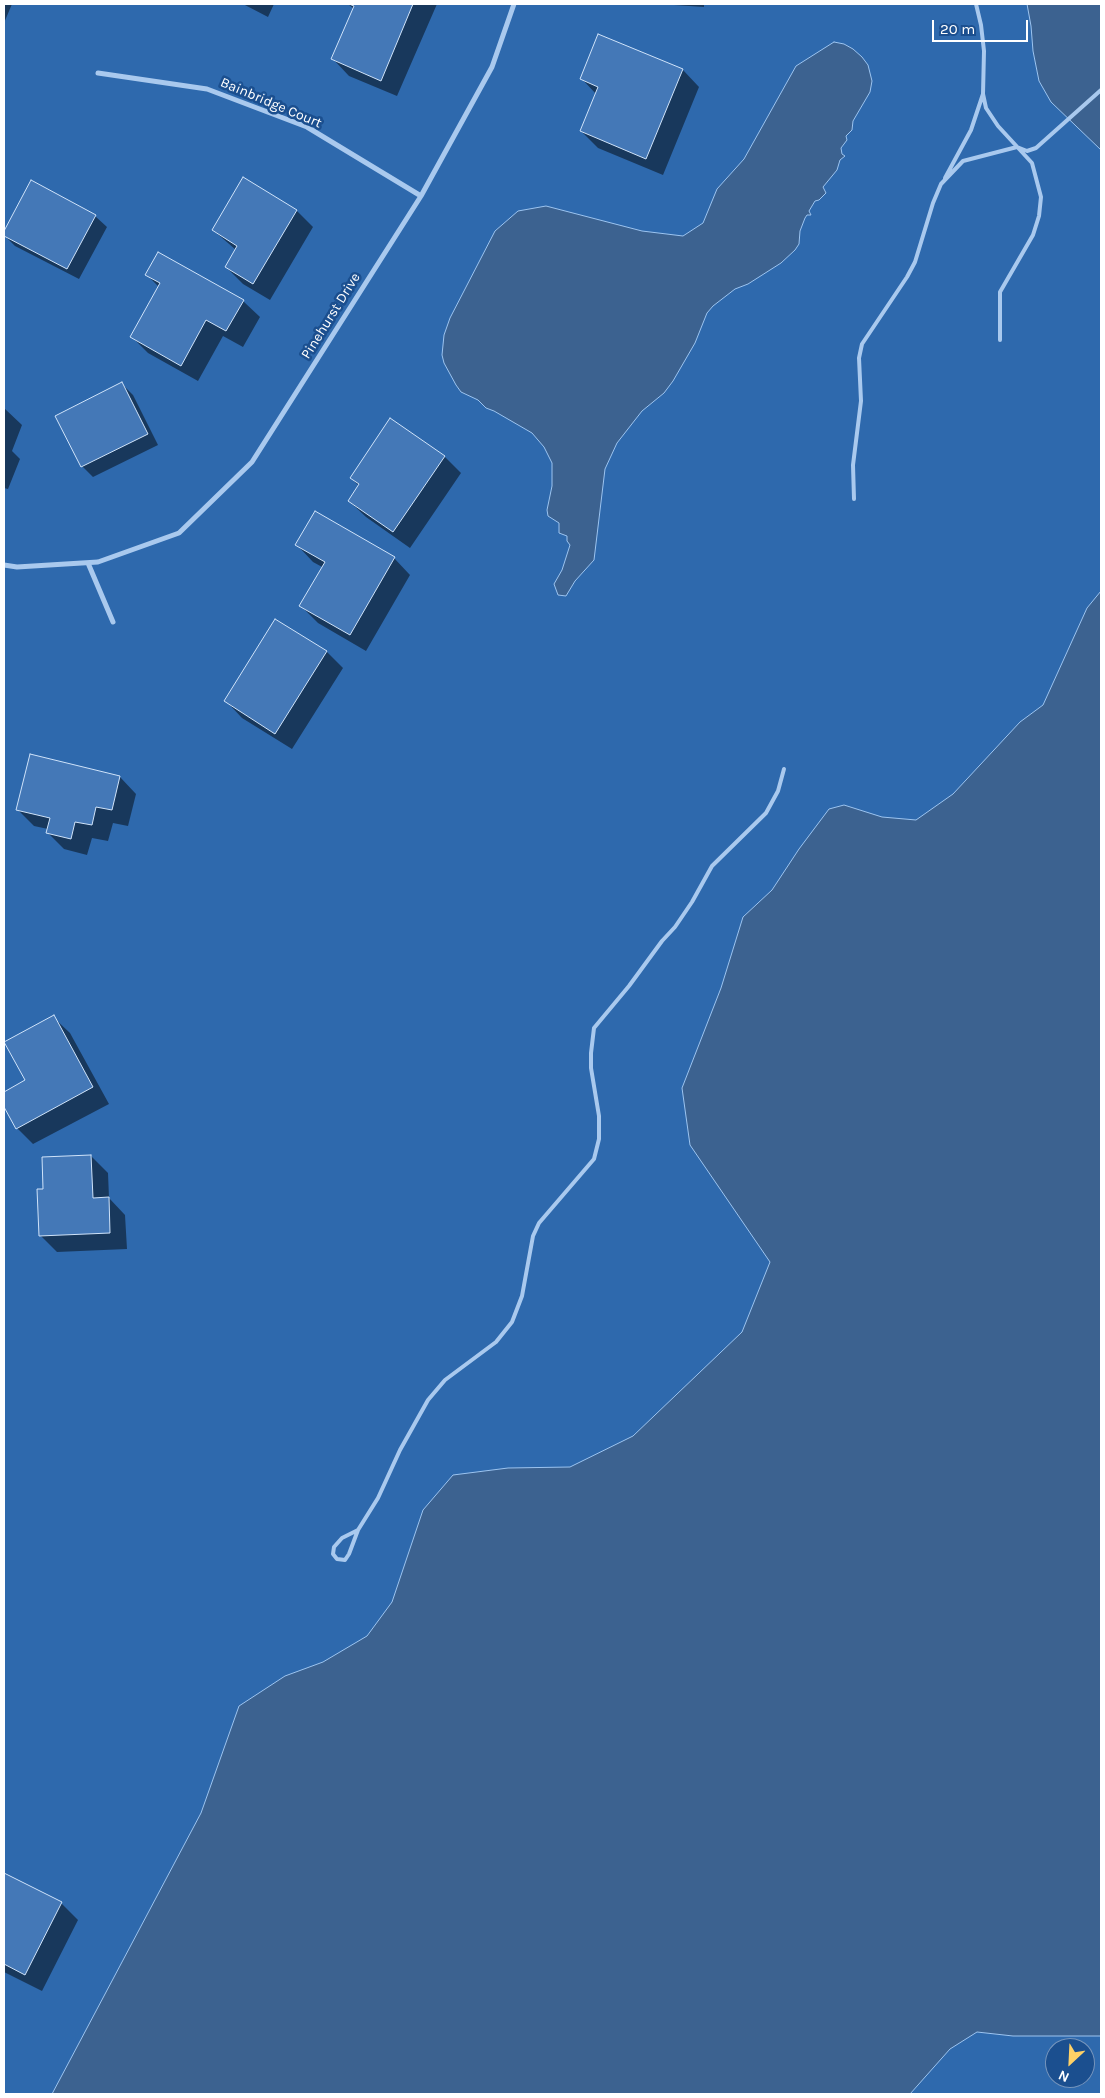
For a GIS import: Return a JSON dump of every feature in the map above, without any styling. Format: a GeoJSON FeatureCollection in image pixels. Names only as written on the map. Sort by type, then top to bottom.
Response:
{"type":"FeatureCollection","features":[{"type":"Feature","properties":{"kind":"street","name":"Pinehurst Drive"},"geometry":{"type":"LineString","coordinates":[[4,565],[17,567],[98,562],[178,533],[252,462],[421,196],[492,68],[514,4]]}},
{"type":"Feature","properties":{"kind":"street","name":"Bainbridge Court"},"geometry":{"type":"LineString","coordinates":[[98,73],[207,89],[307,127],[421,196]]}},
{"type":"Feature","properties":{"kind":"street"},"geometry":{"type":"LineString","coordinates":[[88,563],[113,622]]}},
{"type":"Feature","properties":{"kind":"lane"},"geometry":{"type":"LineString","coordinates":[[976,4],[984,51],[983,94],[986,108],[998,126],[1032,163],[1041,196],[1040,216],[1033,235],[1000,292],[1000,340]]}},
{"type":"Feature","properties":{"kind":"lane"},"geometry":{"type":"LineString","coordinates":[[941,184],[963,161],[1018,147],[1027,151],[1036,148],[1101,90]]}},
{"type":"Feature","properties":{"kind":"lane"},"geometry":{"type":"LineString","coordinates":[[854,499],[853,465],[862,401],[859,358],[862,344],[907,278],[914,262],[932,203],[971,130],[983,94]]}},
{"type":"Feature","properties":{"kind":"lane"},"geometry":{"type":"LineString","coordinates":[[358,1530],[342,1538],[334,1547],[333,1554],[336,1559],[345,1560],[349,1554],[358,1530],[378,1498],[400,1450],[428,1400],[445,1380],[496,1342],[512,1322],[522,1296],[533,1236],[539,1223],[594,1159],[599,1139],[598,1108],[591,1068],[594,1028],[689,908],[712,866],[766,813],[778,791],[784,769]]}},
{"type":"Feature","properties":{"kind":"shaded area"},"geometry":{"type":"Polygon","coordinates":[[[4,4],[1101,4],[1101,2094],[4,2094],[4,4]]]}},
{"type":"Feature","properties":{"kind":"shaded area"},"geometry":{"type":"Polygon","coordinates":[[[1027,4],[1101,4],[1101,150],[1051,102],[1039,81],[1027,4]]]}},
{"type":"Feature","properties":{"kind":"shaded area"},"geometry":{"type":"Polygon","coordinates":[[[834,42],[844,44],[862,57],[868,65],[872,81],[870,92],[853,121],[852,130],[846,136],[847,140],[841,148],[842,154],[845,156],[840,160],[837,170],[823,187],[826,193],[819,200],[815,201],[809,211],[811,215],[807,215],[805,218],[800,231],[799,244],[795,250],[781,263],[748,284],[735,289],[713,306],[707,313],[695,343],[673,381],[664,393],[642,411],[617,443],[605,469],[594,560],[575,581],[566,596],[558,595],[554,584],[562,570],[570,545],[567,541],[567,536],[559,533],[559,523],[548,516],[547,510],[552,486],[552,463],[544,447],[532,433],[486,408],[478,400],[461,392],[456,385],[444,363],[442,355],[444,335],[450,318],[495,231],[518,211],[546,206],[642,231],[683,236],[703,223],[717,189],[744,159],[796,66],[834,42]]]}},
{"type":"Feature","properties":{"kind":"shaded area"},"geometry":{"type":"Polygon","coordinates":[[[1101,591],[1101,2036],[1013,2036],[977,2032],[950,2049],[910,2094],[52,2094],[201,1813],[239,1706],[285,1676],[323,1662],[367,1636],[392,1602],[423,1510],[453,1475],[508,1468],[570,1467],[633,1436],[742,1332],[770,1262],[690,1145],[682,1088],[721,988],[743,917],[772,890],[799,849],[829,809],[844,805],[882,817],[916,820],[953,794],[1020,722],[1043,705],[1087,608],[1101,591]]]}},
{"type":"Feature","properties":{"kind":"building"},"geometry":{"type":"Polygon","coordinates":[[[349,4],[413,4],[381,81],[331,59],[354,6],[349,4]]]}},
{"type":"Feature","properties":{"kind":"building"},"geometry":{"type":"Polygon","coordinates":[[[598,34],[683,69],[646,159],[580,131],[598,87],[580,79],[598,34]]]}},
{"type":"Feature","properties":{"kind":"building"},"geometry":{"type":"Polygon","coordinates":[[[243,177],[297,210],[253,284],[225,267],[237,246],[212,230],[243,177]]]}},
{"type":"Feature","properties":{"kind":"building"},"geometry":{"type":"Polygon","coordinates":[[[31,180],[96,215],[67,269],[4,236],[4,231],[31,180]]]}},
{"type":"Feature","properties":{"kind":"building"},"geometry":{"type":"Polygon","coordinates":[[[158,252],[244,300],[226,331],[206,320],[181,366],[130,337],[160,283],[145,275],[158,252]]]}},
{"type":"Feature","properties":{"kind":"building"},"geometry":{"type":"Polygon","coordinates":[[[122,382],[148,434],[81,467],[55,416],[122,382]]]}},
{"type":"Feature","properties":{"kind":"building"},"geometry":{"type":"Polygon","coordinates":[[[390,418],[445,456],[393,532],[348,501],[359,484],[350,478],[390,418]]]}},
{"type":"Feature","properties":{"kind":"building"},"geometry":{"type":"Polygon","coordinates":[[[315,511],[395,557],[350,635],[299,606],[325,562],[295,545],[315,511]]]}},
{"type":"Feature","properties":{"kind":"building"},"geometry":{"type":"Polygon","coordinates":[[[275,619],[327,651],[275,734],[224,701],[275,619]]]}},
{"type":"Feature","properties":{"kind":"building"},"geometry":{"type":"Polygon","coordinates":[[[30,754],[120,776],[112,810],[96,807],[92,825],[75,822],[71,839],[46,833],[50,818],[16,810],[30,754]]]}},
{"type":"Feature","properties":{"kind":"building"},"geometry":{"type":"Polygon","coordinates":[[[54,1015],[93,1087],[16,1129],[4,1107],[4,1092],[25,1080],[4,1042],[54,1015]]]}},
{"type":"Feature","properties":{"kind":"building"},"geometry":{"type":"Polygon","coordinates":[[[91,1155],[93,1198],[109,1197],[110,1233],[39,1236],[37,1189],[43,1189],[42,1157],[91,1155]]]}},
{"type":"Feature","properties":{"kind":"building"},"geometry":{"type":"Polygon","coordinates":[[[4,1873],[62,1902],[25,1975],[4,1964],[4,1873]]]}}]}
